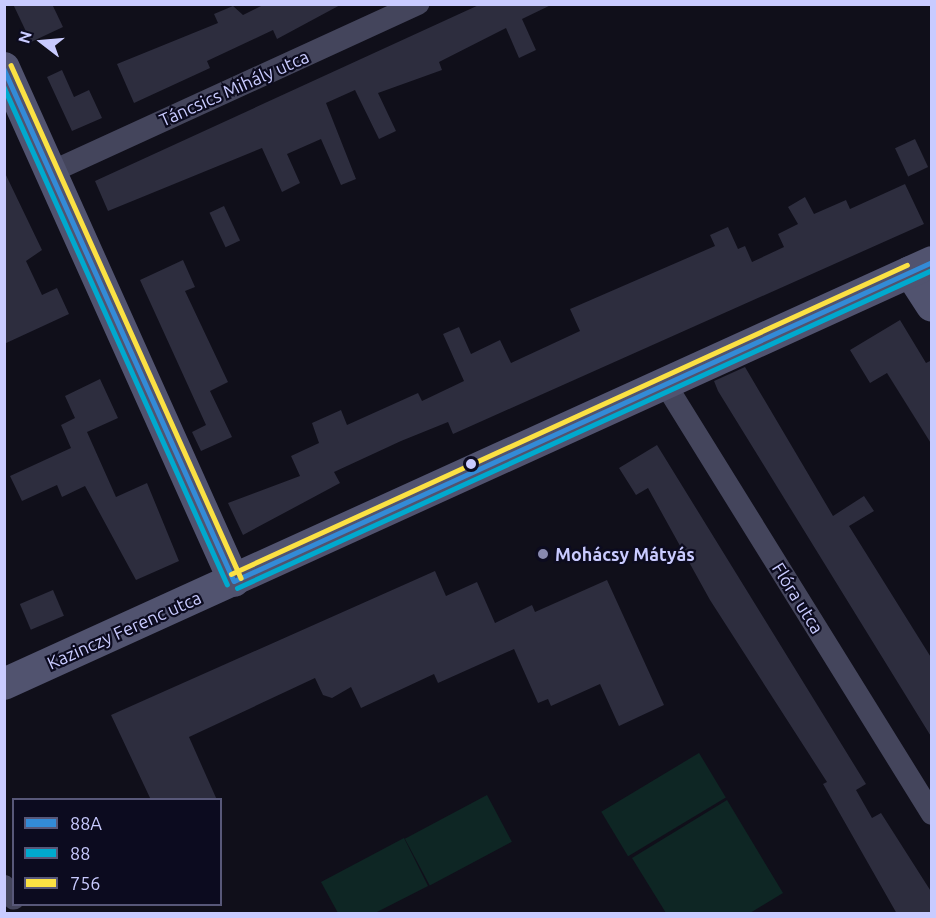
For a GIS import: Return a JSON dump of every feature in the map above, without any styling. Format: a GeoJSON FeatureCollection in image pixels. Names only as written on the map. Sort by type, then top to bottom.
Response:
{"type":"FeatureCollection","features":[{"type":"Feature","properties":{"kind":"street","name":"Táncsics Mihály utca"},"geometry":{"type":"LineString","coordinates":[[51,172],[418,4]]}},
{"type":"Feature","properties":{"kind":"street"},"geometry":{"type":"LineString","coordinates":[[4,68],[234,581]]}},
{"type":"Feature","properties":{"kind":"street"},"geometry":{"type":"LineString","coordinates":[[921,267],[932,306]]}},
{"type":"Feature","properties":{"kind":"street","name":"Kazinczy Ferenc utca"},"geometry":{"type":"LineString","coordinates":[[4,684],[921,267]]}},
{"type":"Feature","properties":{"kind":"street","name":"Flóra utca"},"geometry":{"type":"LineString","coordinates":[[664,382],[932,814]]}},
{"type":"Feature","properties":{"kind":"green space"},"geometry":{"type":"Polygon","coordinates":[[[699,753],[726,798],[628,856],[601,812],[699,753]]]}},
{"type":"Feature","properties":{"kind":"green space"},"geometry":{"type":"Polygon","coordinates":[[[487,795],[512,842],[430,885],[405,839],[487,795]]]}},
{"type":"Feature","properties":{"kind":"green space"},"geometry":{"type":"Polygon","coordinates":[[[727,800],[783,893],[750,913],[666,913],[632,858],[727,800]]]}},
{"type":"Feature","properties":{"kind":"green space"},"geometry":{"type":"Polygon","coordinates":[[[404,838],[428,886],[375,913],[338,913],[321,882],[404,838]]]}},
{"type":"Feature","properties":{"kind":"building"},"geometry":{"type":"Polygon","coordinates":[[[13,4],[52,4],[63,27],[31,42],[13,4]]]}},
{"type":"Feature","properties":{"kind":"building"},"geometry":{"type":"Polygon","coordinates":[[[265,4],[342,4],[277,39],[273,30],[207,61],[210,68],[134,103],[117,64],[218,23],[214,14],[233,6],[243,15],[265,4]]]}},
{"type":"Feature","properties":{"kind":"building"},"geometry":{"type":"Polygon","coordinates":[[[481,4],[553,4],[522,19],[536,50],[519,58],[506,28],[439,62],[442,70],[378,93],[396,131],[379,139],[355,90],[326,103],[356,179],[341,185],[321,139],[287,154],[300,183],[282,192],[262,148],[108,211],[95,181],[481,4]]]}},
{"type":"Feature","properties":{"kind":"building"},"geometry":{"type":"Polygon","coordinates":[[[62,70],[74,97],[89,90],[102,118],[72,131],[47,77],[62,70]]]}},
{"type":"Feature","properties":{"kind":"building"},"geometry":{"type":"Polygon","coordinates":[[[915,139],[928,167],[908,176],[895,148],[915,139]]]}},
{"type":"Feature","properties":{"kind":"building"},"geometry":{"type":"Polygon","coordinates":[[[4,171],[42,250],[26,261],[42,295],[57,288],[69,314],[4,344],[4,171]]]}},
{"type":"Feature","properties":{"kind":"building"},"geometry":{"type":"Polygon","coordinates":[[[905,184],[924,224],[453,434],[448,422],[401,441],[334,472],[340,483],[243,535],[228,503],[300,476],[291,456],[319,443],[312,423],[341,410],[347,425],[418,393],[422,401],[464,381],[443,334],[459,327],[471,354],[500,340],[511,363],[580,331],[570,309],[715,246],[710,235],[728,227],[738,249],[745,246],[752,262],[784,247],[778,234],[798,224],[788,207],[805,197],[814,214],[846,200],[850,209],[905,184]]]}},
{"type":"Feature","properties":{"kind":"building"},"geometry":{"type":"Polygon","coordinates":[[[224,206],[240,240],[226,247],[209,213],[224,206]]]}},
{"type":"Feature","properties":{"kind":"building"},"geometry":{"type":"Polygon","coordinates":[[[183,260],[195,287],[185,291],[228,382],[210,391],[232,437],[201,451],[192,432],[206,425],[140,280],[183,260]]]}},
{"type":"Feature","properties":{"kind":"building"},"geometry":{"type":"Polygon","coordinates":[[[900,320],[926,363],[932,360],[932,445],[887,373],[870,383],[850,350],[900,320]]]}},
{"type":"Feature","properties":{"kind":"building"},"geometry":{"type":"Polygon","coordinates":[[[745,367],[833,516],[864,496],[874,511],[849,526],[932,659],[932,738],[718,391],[714,381],[745,367]]]}},
{"type":"Feature","properties":{"kind":"building"},"geometry":{"type":"Polygon","coordinates":[[[100,379],[118,418],[87,432],[116,497],[147,483],[179,561],[136,580],[85,486],[62,497],[57,485],[22,501],[10,476],[71,448],[61,425],[75,418],[65,396],[100,379]]]}},
{"type":"Feature","properties":{"kind":"building"},"geometry":{"type":"Polygon","coordinates":[[[657,445],[866,784],[856,790],[872,818],[881,813],[932,893],[932,914],[897,914],[823,784],[827,782],[710,600],[648,488],[636,495],[619,468],[657,445]]]}},
{"type":"Feature","properties":{"kind":"building"},"geometry":{"type":"Polygon","coordinates":[[[435,571],[446,596],[477,582],[495,623],[532,605],[535,612],[607,580],[664,705],[619,726],[600,684],[551,706],[548,699],[538,703],[514,649],[438,683],[434,674],[361,708],[351,687],[332,698],[323,695],[315,678],[189,737],[216,798],[150,798],[111,715],[435,571]]]}},
{"type":"Feature","properties":{"kind":"building"},"geometry":{"type":"Polygon","coordinates":[[[53,590],[64,616],[31,630],[20,604],[53,590]]]}},
{"type":"Feature","properties":{"kind":"transit line","name":"756"},"geometry":{"type":"LineString","coordinates":[[11,65],[241,578]]}},
{"type":"Feature","properties":{"kind":"transit line","name":"88A"},"geometry":{"type":"LineString","coordinates":[[4,69],[234,581]]}},
{"type":"Feature","properties":{"kind":"transit line","name":"88"},"geometry":{"type":"LineString","coordinates":[[4,87],[227,584]]}},
{"type":"Feature","properties":{"kind":"transit line","name":"88A"},"geometry":{"type":"LineString","coordinates":[[234,581],[932,262]]}},
{"type":"Feature","properties":{"kind":"transit line","name":"756"},"geometry":{"type":"LineString","coordinates":[[231,574],[907,265]]}},
{"type":"Feature","properties":{"kind":"transit line","name":"88"},"geometry":{"type":"LineString","coordinates":[[237,588],[932,270]]}},
{"type":"Feature","properties":{"kind":"place","name":"Mohácsy Mátyás"},"geometry":{"type":"Point","coordinates":[543,554]}}]}
